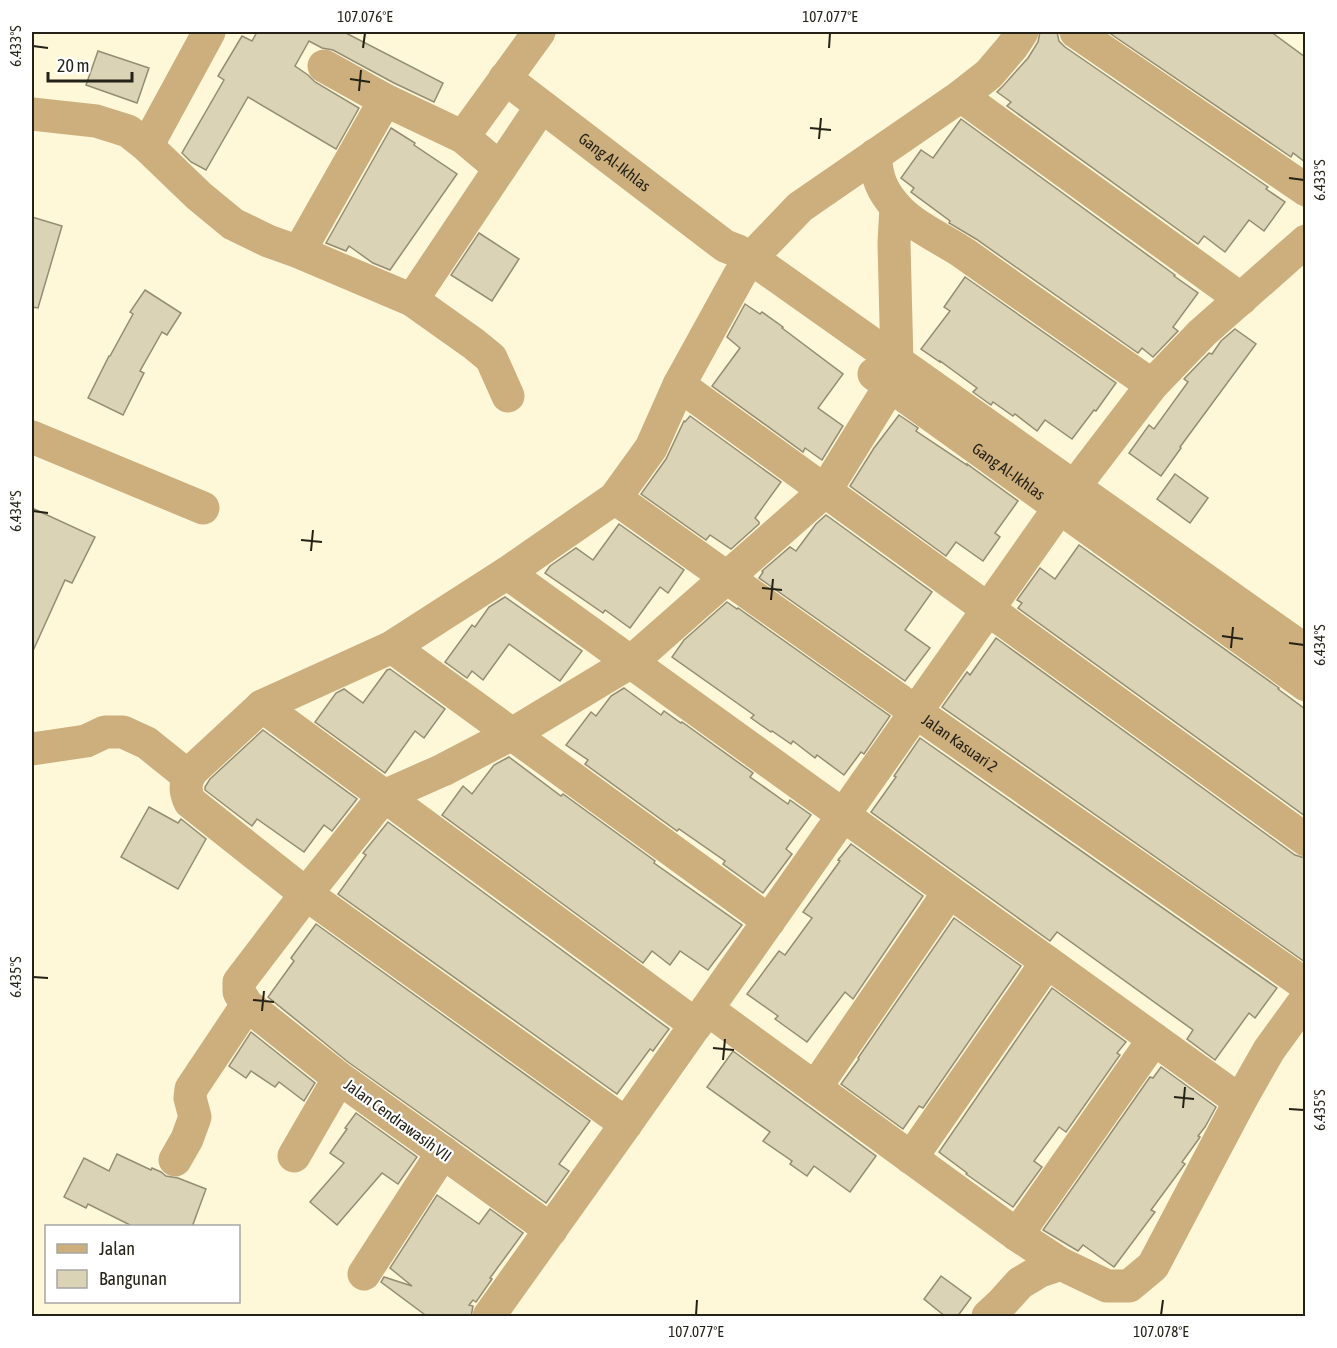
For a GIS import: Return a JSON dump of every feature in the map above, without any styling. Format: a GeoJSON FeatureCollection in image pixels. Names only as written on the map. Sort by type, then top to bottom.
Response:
{"type":"FeatureCollection","features":[{"type":"Feature","properties":{"kind":"street"},"geometry":{"type":"LineString","coordinates":[[147,146],[209,32]]}},
{"type":"Feature","properties":{"kind":"street"},"geometry":{"type":"LineString","coordinates":[[626,1124],[306,894],[190,802],[186,790],[188,776],[262,706],[392,647],[507,573],[615,498],[651,448],[738,260],[800,207],[961,96],[989,74],[1022,32]]}},
{"type":"Feature","properties":{"kind":"street"},"geometry":{"type":"LineString","coordinates":[[1076,32],[1305,190]]}},
{"type":"Feature","properties":{"kind":"street"},"geometry":{"type":"LineString","coordinates":[[464,137],[532,34]]}},
{"type":"Feature","properties":{"kind":"street"},"geometry":{"type":"LineString","coordinates":[[324,66],[464,137],[500,168]]}},
{"type":"Feature","properties":{"kind":"street","name":"Gang Al-Ikhlas"},"geometry":{"type":"LineString","coordinates":[[505,78],[738,260],[894,374],[1067,497],[1305,651]]}},
{"type":"Feature","properties":{"kind":"street"},"geometry":{"type":"LineString","coordinates":[[961,96],[1241,299]]}},
{"type":"Feature","properties":{"kind":"street"},"geometry":{"type":"LineString","coordinates":[[299,252],[386,99]]}},
{"type":"Feature","properties":{"kind":"street"},"geometry":{"type":"LineString","coordinates":[[412,300],[541,106]]}},
{"type":"Feature","properties":{"kind":"street"},"geometry":{"type":"LineString","coordinates":[[32,114],[96,121],[128,130],[199,196],[233,224],[268,241],[412,300],[490,358],[508,396]]}},
{"type":"Feature","properties":{"kind":"street"},"geometry":{"type":"LineString","coordinates":[[875,155],[880,184],[896,207],[908,218],[1152,385]]}},
{"type":"Feature","properties":{"kind":"street"},"geometry":{"type":"LineString","coordinates":[[175,1160],[187,1139],[195,1117],[190,1098],[191,1089],[248,1005],[238,992],[239,982],[384,796],[443,770],[512,734],[631,662],[825,491],[894,374],[896,207]]}},
{"type":"Feature","properties":{"kind":"street"},"geometry":{"type":"LineString","coordinates":[[489,1317],[1067,497],[1152,385],[1202,333],[1305,242]]}},
{"type":"Feature","properties":{"kind":"street"},"geometry":{"type":"LineString","coordinates":[[679,385],[1305,840]]}},
{"type":"Feature","properties":{"kind":"street"},"geometry":{"type":"LineString","coordinates":[[32,437],[203,508]]}},
{"type":"Feature","properties":{"kind":"street","name":"Gang Al-Ikhlas"},"geometry":{"type":"LineString","coordinates":[[1067,497],[1305,685]]}},
{"type":"Feature","properties":{"kind":"street","name":"Jalan Kasuari 2"},"geometry":{"type":"LineString","coordinates":[[615,498],[1305,985]]}},
{"type":"Feature","properties":{"kind":"street"},"geometry":{"type":"LineString","coordinates":[[507,573],[1240,1101]]}},
{"type":"Feature","properties":{"kind":"street"},"geometry":{"type":"LineString","coordinates":[[392,647],[769,921]]}},
{"type":"Feature","properties":{"kind":"street"},"geometry":{"type":"LineString","coordinates":[[262,706],[384,796],[701,1017],[815,1088],[1017,1235],[1061,1264],[1107,1286],[1129,1286],[1153,1266],[1269,1050],[1305,999]]}},
{"type":"Feature","properties":{"kind":"street"},"geometry":{"type":"LineString","coordinates":[[32,749],[86,741],[105,732],[123,732],[147,743],[188,776]]}},
{"type":"Feature","properties":{"kind":"street"},"geometry":{"type":"LineString","coordinates":[[815,1088],[949,892]]}},
{"type":"Feature","properties":{"kind":"street"},"geometry":{"type":"LineString","coordinates":[[911,1158],[1047,962]]}},
{"type":"Feature","properties":{"kind":"street","name":"Jalan Cendrawasih VII"},"geometry":{"type":"LineString","coordinates":[[248,1005],[339,1078],[551,1230]]}},
{"type":"Feature","properties":{"kind":"street"},"geometry":{"type":"LineString","coordinates":[[1017,1235],[1154,1039]]}},
{"type":"Feature","properties":{"kind":"street"},"geometry":{"type":"LineString","coordinates":[[294,1156],[339,1078]]}},
{"type":"Feature","properties":{"kind":"street"},"geometry":{"type":"LineString","coordinates":[[364,1274],[443,1152]]}},
{"type":"Feature","properties":{"kind":"street"},"geometry":{"type":"LineString","coordinates":[[988,1317],[1020,1283],[1040,1271],[1061,1264]]}},
{"type":"Feature","properties":{"kind":"building"},"geometry":{"type":"Polygon","coordinates":[[[257,32],[344,32],[443,83],[434,102],[333,50],[322,48],[309,41],[295,66],[315,82],[359,108],[336,149],[248,97],[206,170],[191,162],[182,153],[224,80],[218,76],[242,36],[252,41],[257,32]]]}},
{"type":"Feature","properties":{"kind":"building"},"geometry":{"type":"Polygon","coordinates":[[[1040,32],[1057,32],[1059,41],[1065,47],[1268,187],[1266,189],[1285,202],[1264,231],[1249,220],[1225,252],[1204,236],[1198,244],[1007,106],[1011,102],[997,92],[1028,58],[1038,42],[1040,32]]]}},
{"type":"Feature","properties":{"kind":"building"},"geometry":{"type":"Polygon","coordinates":[[[1108,32],[1271,32],[1305,57],[1305,162],[1293,153],[1291,157],[1108,32]]]}},
{"type":"Feature","properties":{"kind":"building"},"geometry":{"type":"Polygon","coordinates":[[[98,51],[149,68],[137,103],[86,85],[98,51]]]}},
{"type":"Feature","properties":{"kind":"building"},"geometry":{"type":"Polygon","coordinates":[[[961,119],[1198,293],[1173,327],[1178,331],[1153,357],[1142,348],[1138,353],[976,239],[949,223],[950,221],[911,192],[914,188],[901,178],[921,150],[933,158],[961,119]]]}},
{"type":"Feature","properties":{"kind":"building"},"geometry":{"type":"Polygon","coordinates":[[[391,128],[457,174],[390,270],[373,263],[349,246],[346,251],[326,243],[391,128]]]}},
{"type":"Feature","properties":{"kind":"building"},"geometry":{"type":"Polygon","coordinates":[[[32,217],[62,226],[38,308],[32,307],[32,217]]]}},
{"type":"Feature","properties":{"kind":"building"},"geometry":{"type":"Polygon","coordinates":[[[479,233],[519,259],[492,301],[451,275],[479,233]]]}},
{"type":"Feature","properties":{"kind":"building"},"geometry":{"type":"Polygon","coordinates":[[[965,277],[1116,383],[1072,439],[1045,420],[1037,431],[1015,414],[1013,416],[993,402],[991,405],[973,392],[977,388],[921,349],[950,311],[944,307],[965,277]]]}},
{"type":"Feature","properties":{"kind":"building"},"geometry":{"type":"Polygon","coordinates":[[[145,290],[181,313],[167,335],[162,332],[140,371],[144,373],[123,415],[88,398],[133,314],[130,312],[145,290]]]}},
{"type":"Feature","properties":{"kind":"building"},"geometry":{"type":"Polygon","coordinates":[[[745,304],[760,314],[762,312],[783,327],[843,374],[818,408],[843,426],[822,460],[805,448],[803,452],[712,386],[740,348],[727,337],[745,304]]]}},
{"type":"Feature","properties":{"kind":"building"},"geometry":{"type":"Polygon","coordinates":[[[1235,329],[1256,344],[1161,476],[1129,453],[1149,425],[1154,429],[1188,382],[1184,379],[1235,329]]]}},
{"type":"Feature","properties":{"kind":"building"},"geometry":{"type":"Polygon","coordinates":[[[899,415],[918,428],[916,431],[1018,501],[995,533],[1000,537],[983,561],[956,542],[946,556],[850,486],[874,448],[899,415]]]}},
{"type":"Feature","properties":{"kind":"building"},"geometry":{"type":"Polygon","coordinates":[[[690,416],[781,482],[755,518],[759,524],[731,549],[710,535],[706,540],[641,494],[666,459],[684,421],[690,416]]]}},
{"type":"Feature","properties":{"kind":"building"},"geometry":{"type":"Polygon","coordinates":[[[1175,474],[1208,498],[1190,523],[1157,499],[1175,474]]]}},
{"type":"Feature","properties":{"kind":"building"},"geometry":{"type":"Polygon","coordinates":[[[32,508],[95,537],[72,583],[65,580],[32,653],[32,508]]]}},
{"type":"Feature","properties":{"kind":"building"},"geometry":{"type":"Polygon","coordinates":[[[826,515],[932,592],[905,630],[930,648],[905,681],[759,578],[762,571],[790,547],[796,551],[816,524],[826,515]]]}},
{"type":"Feature","properties":{"kind":"building"},"geometry":{"type":"Polygon","coordinates":[[[619,524],[684,570],[668,593],[660,587],[630,628],[605,610],[603,613],[545,573],[550,566],[576,548],[593,560],[619,524]]]}},
{"type":"Feature","properties":{"kind":"building"},"geometry":{"type":"Polygon","coordinates":[[[1079,545],[1305,709],[1305,816],[1018,608],[1022,603],[1017,600],[1040,568],[1055,579],[1079,545]]]}},
{"type":"Feature","properties":{"kind":"building"},"geometry":{"type":"Polygon","coordinates":[[[505,597],[582,651],[560,681],[509,644],[483,680],[472,671],[467,678],[445,662],[472,625],[475,627],[489,607],[505,597]]]}},
{"type":"Feature","properties":{"kind":"building"},"geometry":{"type":"Polygon","coordinates":[[[727,602],[890,716],[864,754],[861,752],[844,775],[817,755],[815,758],[793,741],[791,744],[771,732],[751,718],[754,715],[672,657],[684,640],[727,602]]]}},
{"type":"Feature","properties":{"kind":"building"},"geometry":{"type":"Polygon","coordinates":[[[996,638],[1295,855],[1305,858],[1305,962],[942,707],[967,672],[970,675],[996,638]]]}},
{"type":"Feature","properties":{"kind":"building"},"geometry":{"type":"Polygon","coordinates":[[[390,669],[445,709],[424,738],[415,731],[385,773],[315,722],[336,693],[344,689],[363,703],[390,669]]]}},
{"type":"Feature","properties":{"kind":"building"},"geometry":{"type":"Polygon","coordinates":[[[624,688],[661,715],[664,711],[682,722],[753,773],[750,777],[788,804],[790,800],[811,815],[786,849],[792,854],[763,893],[723,864],[725,861],[679,829],[677,831],[585,764],[588,760],[566,745],[591,712],[596,716],[611,696],[624,688]]]}},
{"type":"Feature","properties":{"kind":"building"},"geometry":{"type":"Polygon","coordinates":[[[263,730],[357,799],[332,831],[324,825],[304,852],[257,819],[252,826],[205,790],[210,779],[263,730]]]}},
{"type":"Feature","properties":{"kind":"building"},"geometry":{"type":"Polygon","coordinates":[[[920,738],[1277,988],[1255,1018],[1249,1013],[1215,1060],[1187,1039],[1193,1030],[1057,932],[1050,941],[871,812],[920,738]]]}},
{"type":"Feature","properties":{"kind":"building"},"geometry":{"type":"Polygon","coordinates":[[[509,757],[742,925],[708,970],[680,951],[670,965],[652,951],[643,963],[442,815],[463,786],[472,794],[494,765],[509,757]]]}},
{"type":"Feature","properties":{"kind":"building"},"geometry":{"type":"Polygon","coordinates":[[[149,807],[178,823],[181,819],[206,839],[178,889],[121,857],[149,807]]]}},
{"type":"Feature","properties":{"kind":"building"},"geometry":{"type":"Polygon","coordinates":[[[388,822],[669,1029],[653,1051],[650,1049],[617,1094],[338,894],[366,855],[363,853],[388,822]]]}},
{"type":"Feature","properties":{"kind":"building"},"geometry":{"type":"Polygon","coordinates":[[[851,844],[923,896],[853,999],[845,992],[807,1042],[775,1019],[778,1016],[747,994],[779,951],[785,955],[812,918],[803,912],[851,844]]]}},
{"type":"Feature","properties":{"kind":"building"},"geometry":{"type":"Polygon","coordinates":[[[954,918],[1021,966],[923,1108],[919,1106],[903,1129],[841,1084],[954,918]]]}},
{"type":"Feature","properties":{"kind":"building"},"geometry":{"type":"Polygon","coordinates":[[[316,924],[590,1121],[559,1164],[569,1171],[546,1203],[348,1062],[268,997],[294,961],[291,958],[316,924]]]}},
{"type":"Feature","properties":{"kind":"building"},"geometry":{"type":"Polygon","coordinates":[[[1052,988],[1126,1042],[1117,1053],[1120,1055],[1066,1132],[1059,1127],[1034,1161],[1042,1167],[1013,1207],[939,1152],[1052,988]]]}},
{"type":"Feature","properties":{"kind":"building"},"geometry":{"type":"Polygon","coordinates":[[[251,1032],[315,1083],[304,1101],[279,1082],[275,1087],[251,1071],[246,1078],[229,1066],[251,1032]]]}},
{"type":"Feature","properties":{"kind":"building"},"geometry":{"type":"Polygon","coordinates":[[[733,1051],[876,1156],[850,1192],[814,1166],[807,1176],[790,1164],[792,1161],[763,1141],[770,1132],[707,1087],[733,1051]]]}},
{"type":"Feature","properties":{"kind":"building"},"geometry":{"type":"Polygon","coordinates":[[[1161,1067],[1216,1107],[1198,1136],[1200,1137],[1182,1162],[1185,1164],[1151,1210],[1155,1212],[1114,1267],[1083,1245],[1078,1251],[1043,1230],[1150,1077],[1153,1078],[1161,1067]]]}},
{"type":"Feature","properties":{"kind":"building"},"geometry":{"type":"Polygon","coordinates":[[[356,1113],[417,1157],[398,1184],[382,1173],[337,1225],[310,1202],[344,1163],[330,1153],[356,1113]]]}},
{"type":"Feature","properties":{"kind":"building"},"geometry":{"type":"Polygon","coordinates":[[[117,1154],[166,1176],[178,1178],[206,1189],[193,1225],[130,1225],[88,1204],[86,1208],[64,1197],[84,1158],[109,1171],[117,1154]]]}},
{"type":"Feature","properties":{"kind":"building"},"geometry":{"type":"Polygon","coordinates":[[[437,1195],[479,1224],[490,1209],[523,1233],[490,1278],[492,1279],[476,1302],[473,1300],[469,1305],[473,1306],[471,1317],[428,1317],[381,1282],[384,1277],[412,1286],[390,1268],[437,1195]]]}},
{"type":"Feature","properties":{"kind":"building"},"geometry":{"type":"Polygon","coordinates":[[[941,1276],[971,1298],[957,1317],[946,1317],[924,1299],[941,1276]]]}}]}
